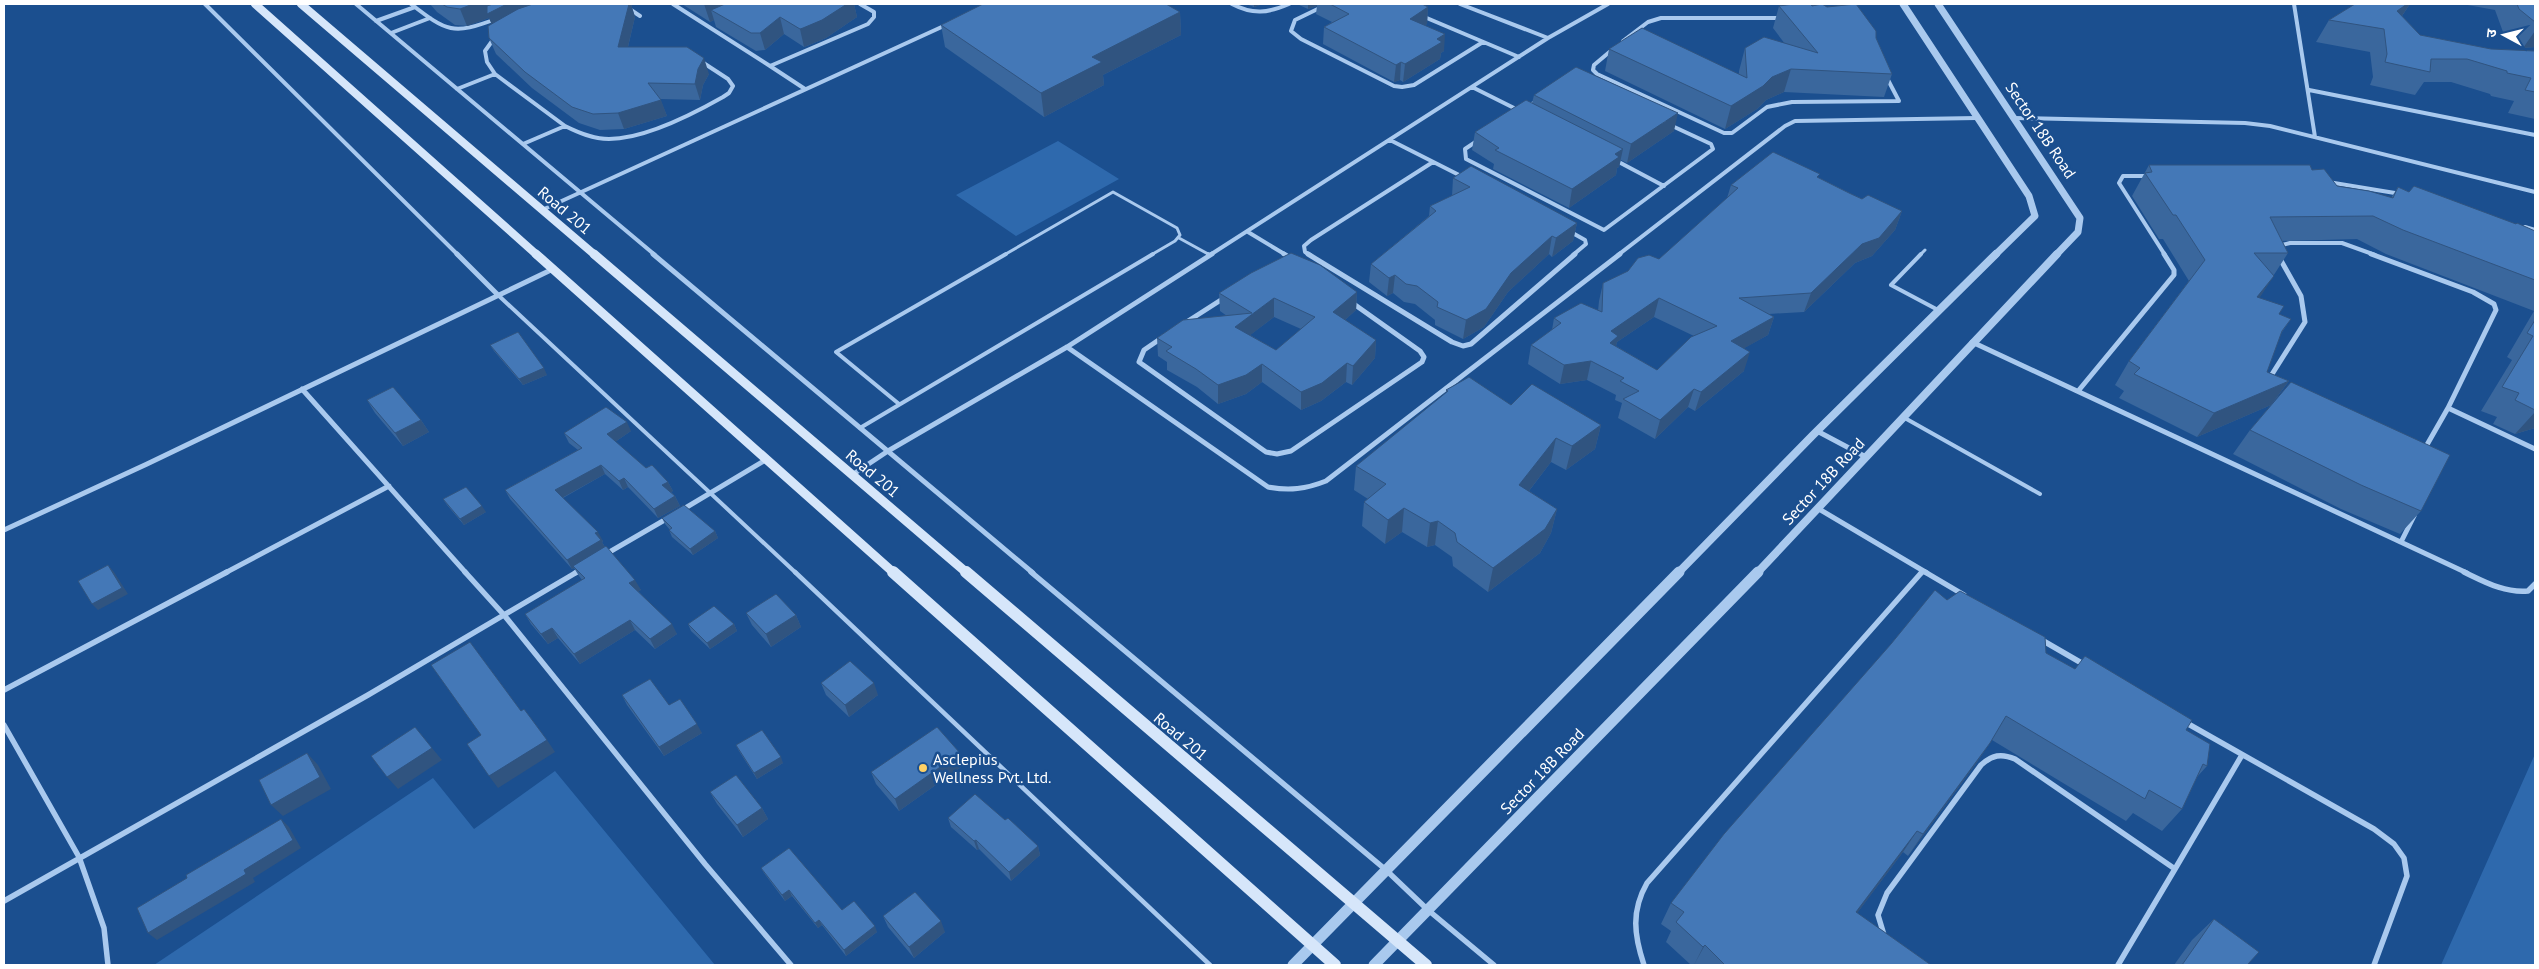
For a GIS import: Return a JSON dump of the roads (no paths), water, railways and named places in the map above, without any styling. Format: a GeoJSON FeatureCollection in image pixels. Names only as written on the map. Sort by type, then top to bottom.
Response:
{"type":"FeatureCollection","features":[{"type":"Feature","properties":{"kind":"main road"},"geometry":{"type":"LineString","coordinates":[[255,4],[1335,965]]}},
{"type":"Feature","properties":{"kind":"main road","name":"Road 201"},"geometry":{"type":"LineString","coordinates":[[301,4],[1426,965]]}},
{"type":"Feature","properties":{"kind":"street"},"geometry":{"type":"LineString","coordinates":[[205,4],[498,295]]}},
{"type":"Feature","properties":{"kind":"street"},"geometry":{"type":"LineString","coordinates":[[356,4],[1386,870],[1428,910],[1494,965]]}},
{"type":"Feature","properties":{"kind":"street"},"geometry":{"type":"LineString","coordinates":[[411,4],[442,27],[458,31],[468,30],[501,17]]}},
{"type":"Feature","properties":{"kind":"street"},"geometry":{"type":"LineString","coordinates":[[622,4],[640,16]]}},
{"type":"Feature","properties":{"kind":"street"},"geometry":{"type":"LineString","coordinates":[[673,4],[805,89]]}},
{"type":"Feature","properties":{"kind":"street"},"geometry":{"type":"LineString","coordinates":[[770,66],[868,24],[874,17],[874,12],[860,4]]}},
{"type":"Feature","properties":{"kind":"street"},"geometry":{"type":"LineString","coordinates":[[1232,4],[1259,14],[1269,13],[1289,4]]}},
{"type":"Feature","properties":{"kind":"street"},"geometry":{"type":"LineString","coordinates":[[1328,4],[1295,20],[1291,31],[1301,39],[1394,86],[1414,85],[1483,42]]}},
{"type":"Feature","properties":{"kind":"street"},"geometry":{"type":"LineString","coordinates":[[1460,4],[1548,38]]}},
{"type":"Feature","properties":{"kind":"street"},"geometry":{"type":"LineString","coordinates":[[852,475],[888,451],[1067,348],[1548,38],[1608,4]]}},
{"type":"Feature","properties":{"kind":"street"},"geometry":{"type":"LineString","coordinates":[[1294,965],[1817,431],[1938,310],[2036,216],[2029,196],[1903,4]]}},
{"type":"Feature","properties":{"kind":"street","name":"Sector 18B Road"},"geometry":{"type":"LineString","coordinates":[[1374,965],[1819,509],[1972,342],[2078,232],[2080,218],[1938,4]]}},
{"type":"Feature","properties":{"kind":"street"},"geometry":{"type":"LineString","coordinates":[[2294,4],[2315,137]]}},
{"type":"Feature","properties":{"kind":"street"},"geometry":{"type":"LineString","coordinates":[[376,21],[415,7]]}},
{"type":"Feature","properties":{"kind":"street"},"geometry":{"type":"LineString","coordinates":[[1421,15],[1519,57]]}},
{"type":"Feature","properties":{"kind":"street"},"geometry":{"type":"LineString","coordinates":[[391,33],[430,18]]}},
{"type":"Feature","properties":{"kind":"street"},"geometry":{"type":"LineString","coordinates":[[1786,18],[1661,18],[1640,27],[1594,65],[1593,70],[1716,130],[1732,134],[1767,107],[1792,102],[1896,102],[1899,100],[1898,97],[1885,74]]}},
{"type":"Feature","properties":{"kind":"street"},"geometry":{"type":"LineString","coordinates":[[542,210],[956,20]]}},
{"type":"Feature","properties":{"kind":"street"},"geometry":{"type":"LineString","coordinates":[[709,26],[718,22]]}},
{"type":"Feature","properties":{"kind":"street"},"geometry":{"type":"LineString","coordinates":[[500,32],[491,40],[485,51],[487,62],[495,74],[565,126],[579,134],[594,138],[629,138],[648,132],[729,93],[733,86],[728,79],[696,58]]}},
{"type":"Feature","properties":{"kind":"street"},"geometry":{"type":"LineString","coordinates":[[457,89],[495,74]]}},
{"type":"Feature","properties":{"kind":"street"},"geometry":{"type":"LineString","coordinates":[[1579,81],[1712,144],[1713,149],[1664,186],[1604,230],[1466,159],[1464,154],[1465,149],[1565,82],[1579,81]]}},
{"type":"Feature","properties":{"kind":"street"},"geometry":{"type":"LineString","coordinates":[[1472,87],[1529,116]]}},
{"type":"Feature","properties":{"kind":"street"},"geometry":{"type":"LineString","coordinates":[[2309,90],[2535,135]]}},
{"type":"Feature","properties":{"kind":"street"},"geometry":{"type":"LineString","coordinates":[[1067,348],[1268,486],[1288,491],[1310,488],[1326,481],[1785,126],[1796,121],[1814,119],[1977,118]]}},
{"type":"Feature","properties":{"kind":"street"},"geometry":{"type":"LineString","coordinates":[[2015,118],[2245,123],[2270,126],[2535,192]]}},
{"type":"Feature","properties":{"kind":"street"},"geometry":{"type":"LineString","coordinates":[[523,144],[565,126]]}},
{"type":"Feature","properties":{"kind":"street"},"geometry":{"type":"LineString","coordinates":[[1390,140],[1468,180]]}},
{"type":"Feature","properties":{"kind":"street"},"geometry":{"type":"LineString","coordinates":[[1605,156],[1664,186]]}},
{"type":"Feature","properties":{"kind":"street"},"geometry":{"type":"LineString","coordinates":[[1433,162],[1311,240],[1304,246],[1305,252],[1452,342],[1463,346],[1471,344],[1586,244],[1585,240],[1563,228]]}},
{"type":"Feature","properties":{"kind":"street"},"geometry":{"type":"LineString","coordinates":[[2079,390],[2174,275],[2174,270],[2119,183],[2123,176],[2128,175],[2155,176]]}},
{"type":"Feature","properties":{"kind":"street"},"geometry":{"type":"LineString","coordinates":[[2321,181],[2406,196]]}},
{"type":"Feature","properties":{"kind":"street"},"geometry":{"type":"LineString","coordinates":[[2519,226],[2535,230]]}},
{"type":"Feature","properties":{"kind":"street"},"geometry":{"type":"LineString","coordinates":[[1248,232],[1296,262]]}},
{"type":"Feature","properties":{"kind":"street"},"geometry":{"type":"LineString","coordinates":[[2265,385],[2305,322],[2306,313],[2303,298],[2275,247],[2290,243],[2342,243],[2473,292],[2494,304],[2496,310],[2448,408],[2422,454]]}},
{"type":"Feature","properties":{"kind":"street"},"geometry":{"type":"LineString","coordinates":[[1280,262],[1288,257]]}},
{"type":"Feature","properties":{"kind":"street"},"geometry":{"type":"LineString","coordinates":[[4,530],[553,268]]}},
{"type":"Feature","properties":{"kind":"street"},"geometry":{"type":"LineString","coordinates":[[1177,328],[1233,292]]}},
{"type":"Feature","properties":{"kind":"street"},"geometry":{"type":"LineString","coordinates":[[1169,333],[1145,348],[1140,355],[1139,362],[1266,452],[1276,454],[1291,451],[1422,362],[1424,357],[1420,351],[1343,296]]}},
{"type":"Feature","properties":{"kind":"street"},"geometry":{"type":"LineString","coordinates":[[1972,342],[2079,390],[2501,589],[2516,592],[2528,591],[2535,584]]}},
{"type":"Feature","properties":{"kind":"street"},"geometry":{"type":"LineString","coordinates":[[302,389],[504,615],[705,864],[791,965]]}},
{"type":"Feature","properties":{"kind":"street"},"geometry":{"type":"LineString","coordinates":[[2448,408],[2535,449]]}},
{"type":"Feature","properties":{"kind":"street"},"geometry":{"type":"LineString","coordinates":[[1817,431],[1866,457]]}},
{"type":"Feature","properties":{"kind":"street"},"geometry":{"type":"LineString","coordinates":[[604,556],[767,459]]}},
{"type":"Feature","properties":{"kind":"street"},"geometry":{"type":"LineString","coordinates":[[4,690],[389,486]]}},
{"type":"Feature","properties":{"kind":"street"},"geometry":{"type":"LineString","coordinates":[[2401,542],[2419,507]]}},
{"type":"Feature","properties":{"kind":"street"},"geometry":{"type":"LineString","coordinates":[[1819,509],[1974,601]]}},
{"type":"Feature","properties":{"kind":"street"},"geometry":{"type":"LineString","coordinates":[[4,901],[368,695],[587,566]]}},
{"type":"Feature","properties":{"kind":"street"},"geometry":{"type":"LineString","coordinates":[[1644,965],[1638,948],[1634,917],[1636,903],[1647,883],[1923,571]]}},
{"type":"Feature","properties":{"kind":"street"},"geometry":{"type":"LineString","coordinates":[[2035,636],[2095,671]]}},
{"type":"Feature","properties":{"kind":"street"},"geometry":{"type":"LineString","coordinates":[[2173,715],[2374,829],[2394,844],[2404,858],[2407,876],[2374,965]]}},
{"type":"Feature","properties":{"kind":"street"},"geometry":{"type":"LineString","coordinates":[[4,725],[79,857],[104,928],[108,965]]}},
{"type":"Feature","properties":{"kind":"street"},"geometry":{"type":"LineString","coordinates":[[1888,940],[1883,934],[1878,915],[1887,893],[1982,765],[1992,756],[2004,754],[2016,759],[2175,869]]}},
{"type":"Feature","properties":{"kind":"street"},"geometry":{"type":"LineString","coordinates":[[2118,965],[2242,755]]}},
{"type":"Feature","properties":{"kind":"lane"},"geometry":{"type":"LineString","coordinates":[[899,404],[836,352],[1113,192],[1177,228],[1179,238]]}},
{"type":"Feature","properties":{"kind":"lane"},"geometry":{"type":"LineString","coordinates":[[860,428],[1179,238]]}},
{"type":"Feature","properties":{"kind":"lane"},"geometry":{"type":"LineString","coordinates":[[1179,238],[1211,255]]}},
{"type":"Feature","properties":{"kind":"lane"},"geometry":{"type":"LineString","coordinates":[[1924,250],[1891,285],[1938,310]]}},
{"type":"Feature","properties":{"kind":"lane"},"geometry":{"type":"LineString","coordinates":[[498,295],[711,492],[1210,965]]}},
{"type":"Feature","properties":{"kind":"lane"},"geometry":{"type":"LineString","coordinates":[[1903,417],[2040,494]]}},
{"type":"Feature","properties":{"kind":"place","name":"Asclepius Wellness Pvt. Ltd."},"geometry":{"type":"Point","coordinates":[923,768]}}]}
